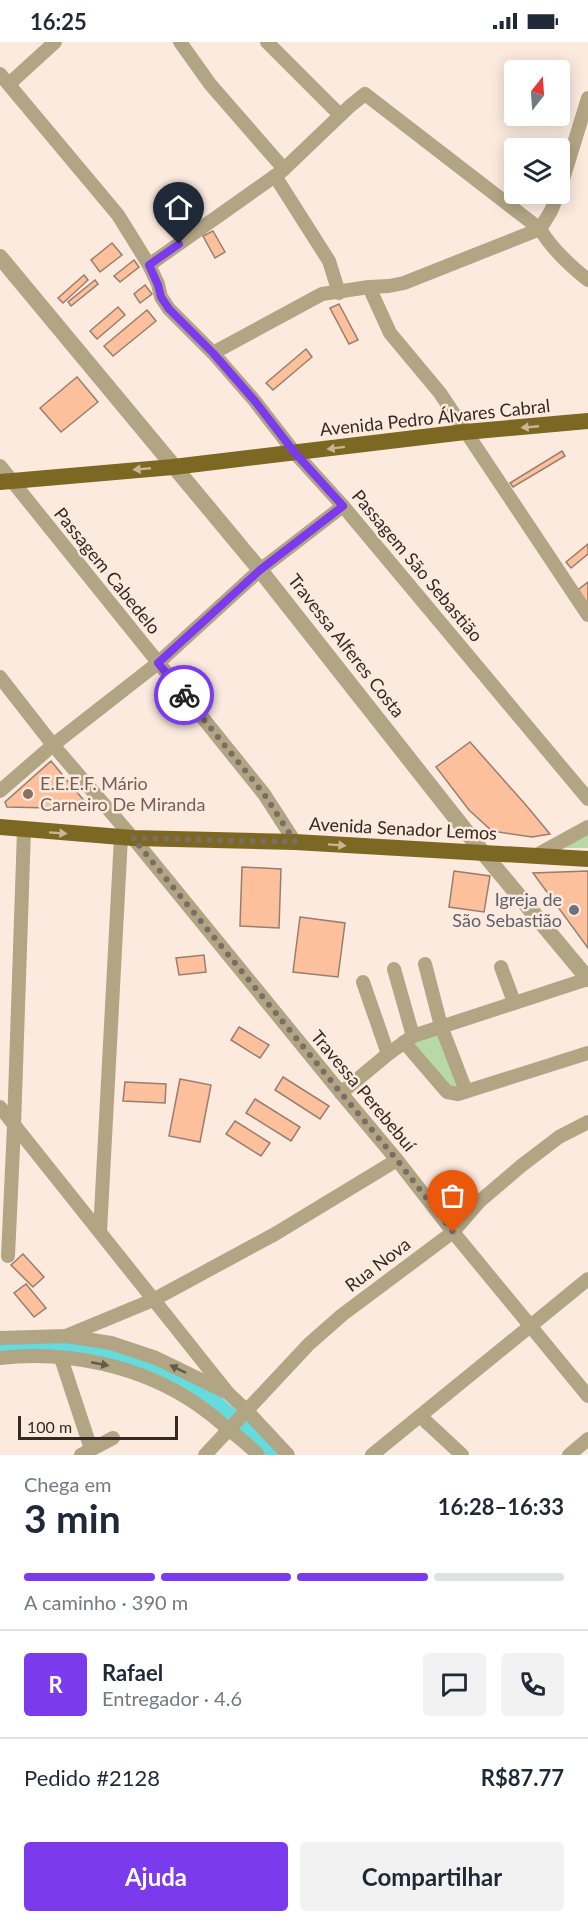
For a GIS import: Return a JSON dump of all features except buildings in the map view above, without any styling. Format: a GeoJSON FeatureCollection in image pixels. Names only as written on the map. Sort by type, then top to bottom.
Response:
{"type":"FeatureCollection","features":[{"type":"Feature","properties":{"kind":"main road","name":"Avenida Pedro Álvares Cabral"},"geometry":{"type":"LineString","coordinates":[[6,481],[173,467],[465,432],[588,421]]}},
{"type":"Feature","properties":{"kind":"main road","name":"Avenida Senador Lemos"},"geometry":{"type":"LineString","coordinates":[[0,827],[127,837],[295,842],[588,859]]}},
{"type":"Feature","properties":{"kind":"street"},"geometry":{"type":"LineString","coordinates":[[4,79],[55,42]]}},
{"type":"Feature","properties":{"kind":"street"},"geometry":{"type":"LineString","coordinates":[[180,42],[279,172],[329,261],[339,293]]}},
{"type":"Feature","properties":{"kind":"street"},"geometry":{"type":"LineString","coordinates":[[267,42],[340,116]]}},
{"type":"Feature","properties":{"kind":"street","name":"Passagem São Sebastião"},"geometry":{"type":"LineString","coordinates":[[4,79],[117,215],[149,265],[161,297],[169,309],[213,353],[254,400],[295,453],[343,506],[588,799]]}},
{"type":"Feature","properties":{"kind":"street"},"geometry":{"type":"LineString","coordinates":[[149,265],[210,224],[279,172],[365,94],[540,229],[561,257],[588,280]]}},
{"type":"Feature","properties":{"kind":"street"},"geometry":{"type":"LineString","coordinates":[[570,156],[588,98]]}},
{"type":"Feature","properties":{"kind":"street"},"geometry":{"type":"LineString","coordinates":[[213,353],[322,294],[404,283],[540,229],[554,204]]}},
{"type":"Feature","properties":{"kind":"street","name":"Travessa Alferes Costa"},"geometry":{"type":"LineString","coordinates":[[0,257],[260,570],[484,854],[588,979]]}},
{"type":"Feature","properties":{"kind":"street"},"geometry":{"type":"LineString","coordinates":[[369,287],[390,333],[440,393],[588,615]]}},
{"type":"Feature","properties":{"kind":"street","name":"Passagem Cabedelo"},"geometry":{"type":"LineString","coordinates":[[0,466],[6,481],[264,794],[295,842]]}},
{"type":"Feature","properties":{"kind":"street"},"geometry":{"type":"LineString","coordinates":[[0,791],[53,745],[158,663],[260,570],[343,506]]}},
{"type":"Feature","properties":{"kind":"street","name":"Travessa Perebebuí"},"geometry":{"type":"LineString","coordinates":[[0,677],[127,837],[397,1160],[588,1396]]}},
{"type":"Feature","properties":{"kind":"street"},"geometry":{"type":"LineString","coordinates":[[535,855],[588,827]]}},
{"type":"Feature","properties":{"kind":"street"},"geometry":{"type":"LineString","coordinates":[[8,1256],[24,830]]}},
{"type":"Feature","properties":{"kind":"street"},"geometry":{"type":"LineString","coordinates":[[100,1232],[127,837]]}},
{"type":"Feature","properties":{"kind":"street"},"geometry":{"type":"LineString","coordinates":[[425,964],[441,1026],[466,1091]]}},
{"type":"Feature","properties":{"kind":"street"},"geometry":{"type":"LineString","coordinates":[[501,967],[514,1002]]}},
{"type":"Feature","properties":{"kind":"street"},"geometry":{"type":"LineString","coordinates":[[394,969],[408,1039],[447,1092],[454,1094],[466,1091],[588,1053]]}},
{"type":"Feature","properties":{"kind":"street"},"geometry":{"type":"LineString","coordinates":[[341,1093],[408,1039],[441,1026],[588,979]]}},
{"type":"Feature","properties":{"kind":"street"},"geometry":{"type":"LineString","coordinates":[[363,982],[388,1054]]}},
{"type":"Feature","properties":{"kind":"street"},"geometry":{"type":"LineString","coordinates":[[0,1107],[228,1393],[288,1455]]}},
{"type":"Feature","properties":{"kind":"street","name":"Rua Nova"},"geometry":{"type":"LineString","coordinates":[[206,1455],[309,1344],[342,1315],[453,1232],[480,1201],[521,1166],[559,1137],[588,1122]]}},
{"type":"Feature","properties":{"kind":"street"},"geometry":{"type":"LineString","coordinates":[[66,1336],[153,1300],[275,1234],[397,1160]]}},
{"type":"Feature","properties":{"kind":"street"},"geometry":{"type":"LineString","coordinates":[[372,1455],[588,1279]]}},
{"type":"Feature","properties":{"kind":"street"},"geometry":{"type":"LineString","coordinates":[[0,1338],[66,1336],[111,1343],[156,1358],[228,1393]]}},
{"type":"Feature","properties":{"kind":"street"},"geometry":{"type":"LineString","coordinates":[[0,1358],[24,1355],[101,1363],[156,1382],[199,1405],[232,1427],[258,1455]]}},
{"type":"Feature","properties":{"kind":"street"},"geometry":{"type":"LineString","coordinates":[[61,1358],[86,1452],[113,1438]]}},
{"type":"Feature","properties":{"kind":"street"},"geometry":{"type":"LineString","coordinates":[[420,1416],[462,1455]]}},
{"type":"Feature","properties":{"kind":"street"},"geometry":{"type":"LineString","coordinates":[[569,1455],[588,1439]]}},
{"type":"Feature","properties":{"kind":"green space"},"geometry":{"type":"Polygon","coordinates":[[[588,832],[588,848],[565,848],[581,834],[588,832]]]}},
{"type":"Feature","properties":{"kind":"green space"},"geometry":{"type":"Polygon","coordinates":[[[439,1031],[464,1089],[448,1086],[412,1045],[414,1040],[439,1031]]]}},
{"type":"Feature","properties":{"kind":"water"},"geometry":{"type":"Polygon","coordinates":[[[66,1340],[145,1357],[221,1397],[272,1442],[283,1455],[264,1455],[172,1384],[95,1355],[41,1350],[0,1353],[0,1341],[66,1340]]]}},
{"type":"Feature","properties":{"kind":"way so far"},"geometry":{"type":"LineString","coordinates":[[184,695],[264,794],[295,842],[133,838],[397,1160],[453,1232]]}},
{"type":"Feature","properties":{"kind":"place","name":"E.E.E.F. Mário Carneiro De Miranda"},"geometry":{"type":"Point","coordinates":[28,794]}},
{"type":"Feature","properties":{"kind":"place","name":"Igreja de São Sebastião"},"geometry":{"type":"Point","coordinates":[574,910]}},
{"type":"Feature","properties":{"kind":"route"},"geometry":{"type":"LineString","coordinates":[[179,244],[149,265],[161,297],[169,309],[213,353],[254,400],[295,453],[343,506],[260,570],[158,663],[184,695]]}}]}
